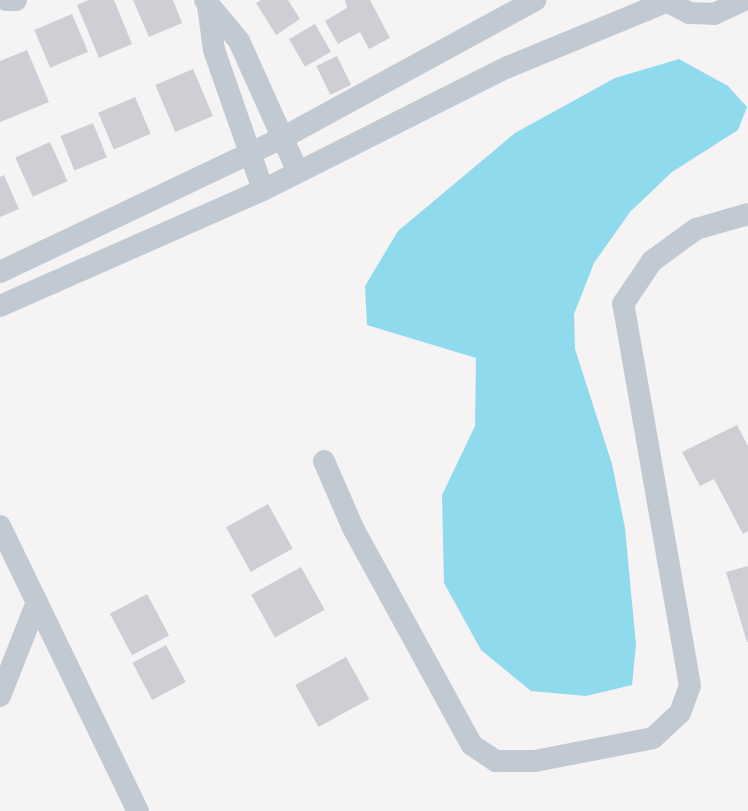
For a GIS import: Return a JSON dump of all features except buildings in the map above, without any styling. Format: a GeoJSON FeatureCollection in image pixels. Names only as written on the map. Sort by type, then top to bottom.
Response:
{"type":"FeatureCollection","features":[{"type":"Feature","properties":{"kind":"street"},"geometry":{"type":"LineString","coordinates":[[6,0],[16,0]]}},
{"type":"Feature","properties":{"kind":"street"},"geometry":{"type":"LineString","coordinates":[[0,272],[286,136],[535,0]]}},
{"type":"Feature","properties":{"kind":"street"},"geometry":{"type":"LineString","coordinates":[[0,306],[263,190],[297,170],[508,67],[665,1],[689,13],[714,14],[744,0]]}},
{"type":"Feature","properties":{"kind":"street"},"geometry":{"type":"LineString","coordinates":[[206,3],[239,41],[286,136],[297,170]]}},
{"type":"Feature","properties":{"kind":"street"},"geometry":{"type":"LineString","coordinates":[[206,3],[214,50],[248,155],[263,190]]}},
{"type":"Feature","properties":{"kind":"street"},"geometry":{"type":"LineString","coordinates":[[324,461],[352,528],[472,745],[496,761],[535,761],[653,738],[680,713],[690,686],[622,304],[652,261],[696,230],[748,214]]}},
{"type":"Feature","properties":{"kind":"street"},"geometry":{"type":"LineString","coordinates":[[0,526],[138,811]]}},
{"type":"Feature","properties":{"kind":"street"},"geometry":{"type":"LineString","coordinates":[[0,696],[37,602]]}},
{"type":"Feature","properties":{"kind":"water"},"geometry":{"type":"Polygon","coordinates":[[[679,59],[728,86],[747,107],[738,130],[672,172],[630,212],[594,263],[574,314],[575,349],[612,464],[625,528],[636,645],[632,685],[586,696],[531,691],[481,650],[444,583],[442,495],[475,426],[476,358],[367,325],[365,286],[398,231],[515,133],[615,78],[679,59]]]}}]}
